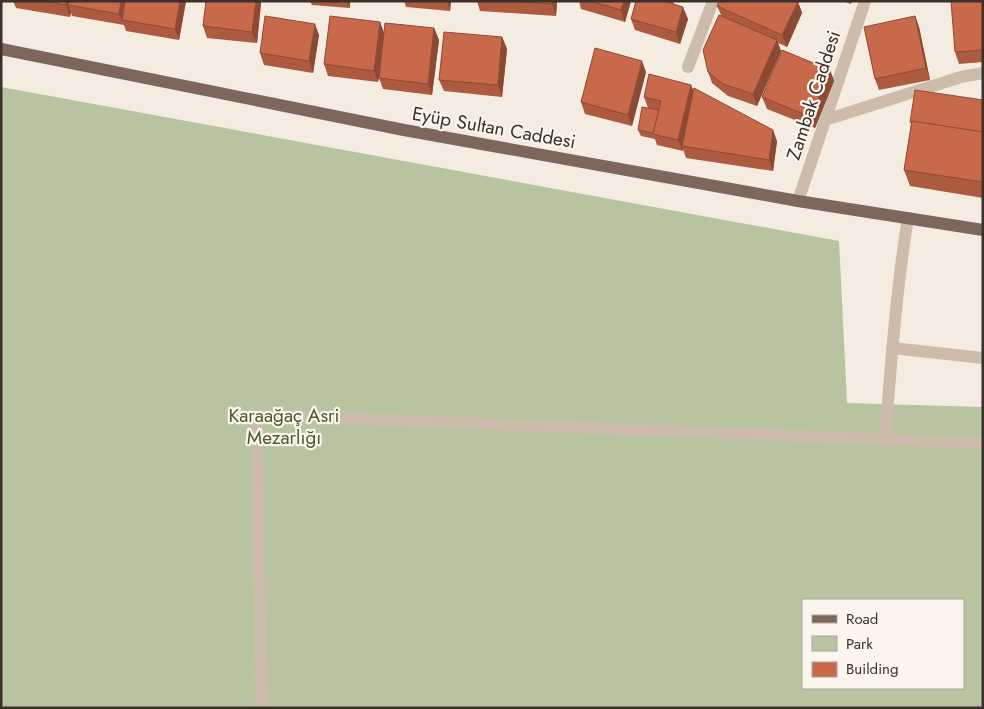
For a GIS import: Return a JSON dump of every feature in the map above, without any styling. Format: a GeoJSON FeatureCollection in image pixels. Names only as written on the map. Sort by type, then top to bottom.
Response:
{"type":"FeatureCollection","features":[{"type":"Feature","properties":{"kind":"main road","name":"Eyüp Sultan Caddesi"},"geometry":{"type":"LineString","coordinates":[[1,49],[404,130],[798,201],[983,230]]}},
{"type":"Feature","properties":{"kind":"street"},"geometry":{"type":"LineString","coordinates":[[688,68],[713,1]]}},
{"type":"Feature","properties":{"kind":"street","name":"Zambak Caddesi"},"geometry":{"type":"LineString","coordinates":[[798,201],[864,1]]}},
{"type":"Feature","properties":{"kind":"street"},"geometry":{"type":"LineString","coordinates":[[825,120],[961,77],[983,73]]}},
{"type":"Feature","properties":{"kind":"street"},"geometry":{"type":"LineString","coordinates":[[885,440],[892,348],[908,218]]}},
{"type":"Feature","properties":{"kind":"street"},"geometry":{"type":"LineString","coordinates":[[892,348],[983,358]]}},
{"type":"Feature","properties":{"kind":"street"},"geometry":{"type":"LineString","coordinates":[[260,708],[256,414],[983,443]]}},
{"type":"Feature","properties":{"kind":"green space","name":"Karaağaç Asri Mezarlığı"},"geometry":{"type":"Polygon","coordinates":[[[1,87],[839,241],[847,403],[983,407],[983,708],[1,708],[1,87]]]}},
{"type":"Feature","properties":{"kind":"building"},"geometry":{"type":"Polygon","coordinates":[[[41,1],[66,1],[66,5],[41,1]]]}},
{"type":"Feature","properties":{"kind":"building"},"geometry":{"type":"Polygon","coordinates":[[[69,1],[121,1],[119,14],[68,5],[69,1]]]}},
{"type":"Feature","properties":{"kind":"building"},"geometry":{"type":"Polygon","coordinates":[[[125,1],[180,1],[175,29],[122,20],[125,1]]]}},
{"type":"Feature","properties":{"kind":"building"},"geometry":{"type":"Polygon","coordinates":[[[206,1],[256,1],[252,32],[203,26],[206,1]]]}},
{"type":"Feature","properties":{"kind":"building"},"geometry":{"type":"Polygon","coordinates":[[[508,1],[552,1],[552,4],[508,1]]]}},
{"type":"Feature","properties":{"kind":"building"},"geometry":{"type":"Polygon","coordinates":[[[590,1],[624,1],[621,10],[590,1]]]}},
{"type":"Feature","properties":{"kind":"building"},"geometry":{"type":"Polygon","coordinates":[[[636,1],[664,1],[683,7],[676,32],[631,19],[636,1]]]}},
{"type":"Feature","properties":{"kind":"building"},"geometry":{"type":"Polygon","coordinates":[[[719,1],[798,2],[782,35],[717,6],[719,1]]]}},
{"type":"Feature","properties":{"kind":"building"},"geometry":{"type":"Polygon","coordinates":[[[951,1],[983,1],[983,50],[955,52],[951,1]]]}},
{"type":"Feature","properties":{"kind":"building"},"geometry":{"type":"Polygon","coordinates":[[[719,15],[777,40],[753,94],[723,84],[708,72],[703,50],[719,15]]]}},
{"type":"Feature","properties":{"kind":"building"},"geometry":{"type":"Polygon","coordinates":[[[265,16],[315,24],[309,61],[260,53],[265,16]]]}},
{"type":"Feature","properties":{"kind":"building"},"geometry":{"type":"Polygon","coordinates":[[[330,16],[380,22],[374,71],[324,64],[330,16]]]}},
{"type":"Feature","properties":{"kind":"building"},"geometry":{"type":"Polygon","coordinates":[[[915,16],[926,68],[875,79],[864,27],[915,16]]]}},
{"type":"Feature","properties":{"kind":"building"},"geometry":{"type":"Polygon","coordinates":[[[385,23],[434,28],[428,84],[379,78],[385,23]]]}},
{"type":"Feature","properties":{"kind":"building"},"geometry":{"type":"Polygon","coordinates":[[[444,32],[502,37],[498,85],[439,80],[444,32]]]}},
{"type":"Feature","properties":{"kind":"building"},"geometry":{"type":"Polygon","coordinates":[[[595,48],[642,61],[628,115],[581,102],[595,48]]]}},
{"type":"Feature","properties":{"kind":"building"},"geometry":{"type":"Polygon","coordinates":[[[782,50],[830,70],[811,117],[762,97],[782,50]]]}},
{"type":"Feature","properties":{"kind":"building"},"geometry":{"type":"Polygon","coordinates":[[[649,74],[691,85],[678,140],[653,134],[661,101],[644,97],[649,74]]]}},
{"type":"Feature","properties":{"kind":"building"},"geometry":{"type":"Polygon","coordinates":[[[694,88],[773,130],[769,160],[682,146],[694,88]]]}},
{"type":"Feature","properties":{"kind":"building"},"geometry":{"type":"Polygon","coordinates":[[[915,90],[983,100],[983,132],[910,122],[915,90]]]}},
{"type":"Feature","properties":{"kind":"building"},"geometry":{"type":"Polygon","coordinates":[[[642,107],[659,110],[653,133],[638,130],[642,107]]]}},
{"type":"Feature","properties":{"kind":"building"},"geometry":{"type":"Polygon","coordinates":[[[912,121],[983,132],[983,182],[904,170],[912,121]]]}}]}
